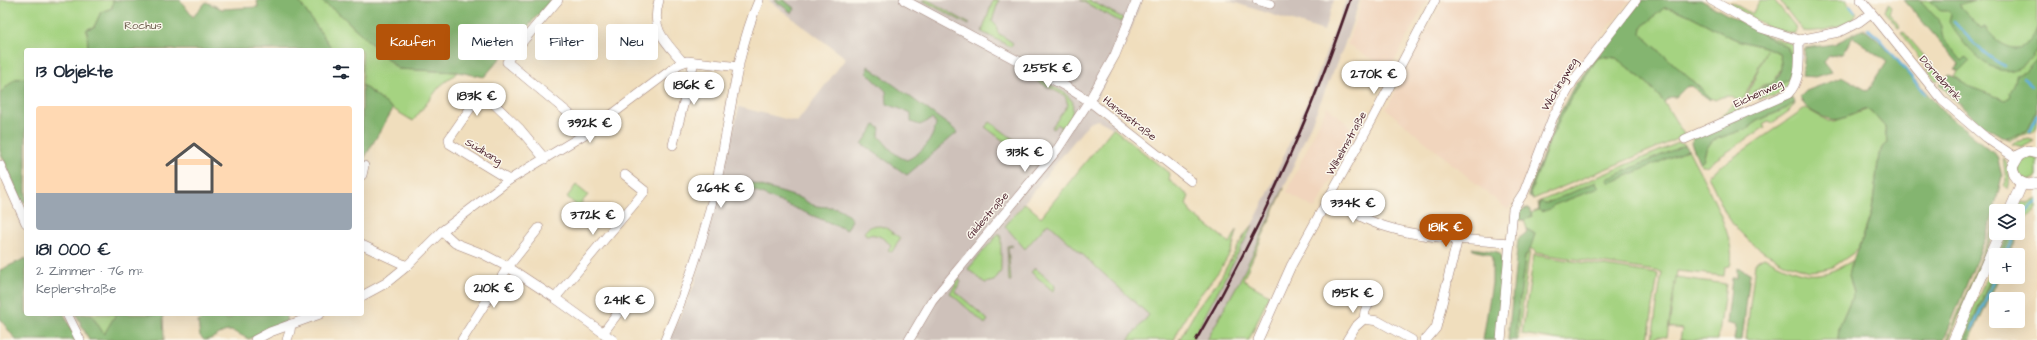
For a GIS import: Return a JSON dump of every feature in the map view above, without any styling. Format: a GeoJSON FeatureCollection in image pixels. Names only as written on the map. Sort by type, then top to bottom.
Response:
{"type":"FeatureCollection","features":[{"type":"Feature","properties":{"kind":"main road"},"geometry":{"type":"LineString","coordinates":[[2037,153],[2023,152],[2013,162],[2013,172],[2015,177],[2022,183],[2032,185],[2037,183]]}},
{"type":"Feature","properties":{"kind":"main road"},"geometry":{"type":"LineString","coordinates":[[2013,204],[2022,183]]}},
{"type":"Feature","properties":{"kind":"main road"},"geometry":{"type":"LineString","coordinates":[[1954,340],[1997,240]]}},
{"type":"Feature","properties":{"kind":"street"},"geometry":{"type":"LineString","coordinates":[[558,0],[511,55],[507,62],[590,131]]}},
{"type":"Feature","properties":{"kind":"street"},"geometry":{"type":"LineString","coordinates":[[659,0],[656,14],[657,27],[662,38],[683,62]]}},
{"type":"Feature","properties":{"kind":"street"},"geometry":{"type":"LineString","coordinates":[[665,340],[695,264],[707,224],[719,174],[739,67],[759,0]]}},
{"type":"Feature","properties":{"kind":"street","name":"Hansastraße"},"geometry":{"type":"LineString","coordinates":[[904,0],[1065,86],[1089,101],[1191,181]]}},
{"type":"Feature","properties":{"kind":"street","name":"Gildestraße"},"geometry":{"type":"LineString","coordinates":[[909,340],[932,300],[1058,150],[1089,101],[1115,55],[1137,0]]}},
{"type":"Feature","properties":{"kind":"street"},"geometry":{"type":"LineString","coordinates":[[1257,0],[1270,4]]}},
{"type":"Feature","properties":{"kind":"street","name":"Wilhelmstraße"},"geometry":{"type":"LineString","coordinates":[[1258,340],[1291,266],[1373,118],[1435,0]]}},
{"type":"Feature","properties":{"kind":"street","name":"Wickingweg"},"geometry":{"type":"LineString","coordinates":[[1501,340],[1513,209],[1524,192],[1553,117],[1573,81],[1636,0]]}},
{"type":"Feature","properties":{"kind":"street"},"geometry":{"type":"LineString","coordinates":[[1711,0],[1761,28],[1799,40],[1840,32],[1859,22],[1871,13]]}},
{"type":"Feature","properties":{"kind":"street","name":"Dörnebrink"},"geometry":{"type":"LineString","coordinates":[[1861,0],[1942,100],[1985,137],[2016,158]]}},
{"type":"Feature","properties":{"kind":"street","name":"Eichenweg"},"geometry":{"type":"LineString","coordinates":[[1685,139],[1788,94],[1794,88],[1798,77],[1799,40]]}},
{"type":"Feature","properties":{"kind":"street"},"geometry":{"type":"LineString","coordinates":[[364,295],[386,283],[407,266],[442,231],[509,180],[590,131],[683,62],[739,67]]}},
{"type":"Feature","properties":{"kind":"street"},"geometry":{"type":"LineString","coordinates":[[673,145],[694,62]]}},
{"type":"Feature","properties":{"kind":"street","name":"Südhang"},"geometry":{"type":"LineString","coordinates":[[509,180],[450,144],[449,138],[476,100],[486,98],[491,101],[518,128],[545,159]]}},
{"type":"Feature","properties":{"kind":"street"},"geometry":{"type":"LineString","coordinates":[[0,165],[24,219]]}},
{"type":"Feature","properties":{"kind":"street"},"geometry":{"type":"LineString","coordinates":[[555,298],[644,191],[625,175]]}},
{"type":"Feature","properties":{"kind":"street"},"geometry":{"type":"LineString","coordinates":[[1329,198],[1362,217],[1387,227],[1418,234],[1509,243]]}},
{"type":"Feature","properties":{"kind":"street"},"geometry":{"type":"LineString","coordinates":[[462,340],[508,266],[539,228]]}},
{"type":"Feature","properties":{"kind":"street"},"geometry":{"type":"LineString","coordinates":[[442,231],[455,243],[508,266],[613,340]]}},
{"type":"Feature","properties":{"kind":"street"},"geometry":{"type":"LineString","coordinates":[[1424,340],[1426,340],[1436,328],[1458,238]]}},
{"type":"Feature","properties":{"kind":"street"},"geometry":{"type":"LineString","coordinates":[[364,246],[407,266]]}},
{"type":"Feature","properties":{"kind":"street"},"geometry":{"type":"LineString","coordinates":[[1347,340],[1355,327],[1364,318],[1365,311],[1373,296]]}},
{"type":"Feature","properties":{"kind":"street"},"geometry":{"type":"LineString","coordinates":[[603,333],[630,297]]}},
{"type":"Feature","properties":{"kind":"street"},"geometry":{"type":"LineString","coordinates":[[68,316],[80,340]]}},
{"type":"Feature","properties":{"kind":"street"},"geometry":{"type":"LineString","coordinates":[[255,340],[290,324],[314,316]]}},
{"type":"Feature","properties":{"kind":"street"},"geometry":{"type":"LineString","coordinates":[[1364,318],[1378,321],[1412,340]]}},
{"type":"Feature","properties":{"kind":"street"},"geometry":{"type":"LineString","coordinates":[[287,340],[290,331],[290,324]]}},
{"type":"Feature","properties":{"kind":"shaded area"},"geometry":{"type":"Polygon","coordinates":[[[768,0],[1142,0],[1127,41],[1092,107],[1115,125],[1113,128],[1098,120],[1089,123],[1005,226],[1048,223],[1150,315],[1128,340],[669,340],[695,283],[739,107],[797,122],[846,58],[768,0]]]}},
{"type":"Feature","properties":{"kind":"shaded area"},"geometry":{"type":"Polygon","coordinates":[[[1226,0],[1334,0],[1324,31],[1226,0]]]}},
{"type":"Feature","properties":{"kind":"shaded area"},"geometry":{"type":"Polygon","coordinates":[[[1346,0],[1360,0],[1344,46],[1284,188],[1241,278],[1207,340],[1192,340],[1266,198],[1312,90],[1346,0]]]}},
{"type":"Feature","properties":{"kind":"shaded area"},"geometry":{"type":"Polygon","coordinates":[[[1362,0],[1427,0],[1390,69],[1347,45],[1362,0]]]}},
{"type":"Feature","properties":{"kind":"shaded area"},"geometry":{"type":"Polygon","coordinates":[[[1443,0],[1631,0],[1590,49],[1564,88],[1542,132],[1520,191],[1508,210],[1386,109],[1443,0]]]}},
{"type":"Feature","properties":{"kind":"shaded area"},"geometry":{"type":"Polygon","coordinates":[[[1327,106],[1357,133],[1315,209],[1287,192],[1327,106]]]}},
{"type":"Feature","properties":{"kind":"green space"},"geometry":{"type":"Polygon","coordinates":[[[0,0],[113,0],[112,8],[101,12],[94,27],[87,29],[88,48],[24,48],[24,78],[15,79],[0,93],[0,0]]]}},
{"type":"Feature","properties":{"kind":"green space","name":"Rochus"},"geometry":{"type":"Polygon","coordinates":[[[113,0],[180,0],[193,17],[206,2],[222,9],[258,7],[257,0],[298,0],[332,48],[88,48],[87,29],[94,27],[101,12],[112,8],[113,0]]]}},
{"type":"Feature","properties":{"kind":"green space"},"geometry":{"type":"Polygon","coordinates":[[[298,0],[320,0],[341,15],[376,48],[376,60],[388,60],[398,69],[458,72],[440,86],[413,121],[393,109],[364,87],[364,48],[332,48],[298,0]]]}},
{"type":"Feature","properties":{"kind":"green space"},"geometry":{"type":"Polygon","coordinates":[[[320,0],[551,0],[527,28],[527,24],[458,24],[458,60],[499,60],[484,77],[458,72],[398,69],[388,60],[450,60],[450,24],[376,24],[376,48],[341,15],[320,0]]]}},
{"type":"Feature","properties":{"kind":"green space"},"geometry":{"type":"Polygon","coordinates":[[[774,0],[784,0],[795,9],[792,13],[774,0]]]}},
{"type":"Feature","properties":{"kind":"green space"},"geometry":{"type":"Polygon","coordinates":[[[922,0],[928,0],[970,24],[969,25],[922,0]]]}},
{"type":"Feature","properties":{"kind":"green space"},"geometry":{"type":"Polygon","coordinates":[[[993,0],[999,0],[992,21],[996,25],[998,33],[1013,43],[1011,47],[982,32],[993,0]]]}},
{"type":"Feature","properties":{"kind":"green space"},"geometry":{"type":"Polygon","coordinates":[[[1080,0],[1089,0],[1123,18],[1121,22],[1080,0]]]}},
{"type":"Feature","properties":{"kind":"green space"},"geometry":{"type":"Polygon","coordinates":[[[1642,0],[1701,0],[1786,46],[1793,58],[1793,66],[1788,80],[1756,98],[1755,91],[1758,91],[1772,83],[1778,77],[1781,69],[1779,53],[1768,48],[1735,39],[1682,12],[1664,8],[1642,27],[1641,34],[1711,98],[1710,100],[1691,86],[1686,87],[1676,97],[1670,97],[1664,102],[1647,83],[1616,58],[1599,56],[1572,96],[1550,139],[1530,194],[1533,199],[1529,197],[1529,191],[1558,117],[1574,86],[1642,0]]]}},
{"type":"Feature","properties":{"kind":"green space"},"geometry":{"type":"Polygon","coordinates":[[[1760,0],[1774,0],[1795,26],[1796,30],[1794,34],[1769,27],[1730,6],[1731,2],[1752,14],[1760,0]]]}},
{"type":"Feature","properties":{"kind":"green space"},"geometry":{"type":"Polygon","coordinates":[[[1779,0],[1847,0],[1849,5],[1850,4],[1857,13],[1854,18],[1848,22],[1833,28],[1816,31],[1803,31],[1779,0]]]}},
{"type":"Feature","properties":{"kind":"green space"},"geometry":{"type":"Polygon","coordinates":[[[1904,0],[1919,0],[1922,2],[1940,22],[1943,38],[1962,61],[1966,56],[1970,60],[1959,71],[1954,70],[1959,64],[1904,0]]]}},
{"type":"Feature","properties":{"kind":"green space"},"geometry":{"type":"Polygon","coordinates":[[[1910,0],[2037,0],[2037,71],[2006,113],[1951,83],[1961,64],[1910,0]]]}},
{"type":"Feature","properties":{"kind":"green space"},"geometry":{"type":"Polygon","coordinates":[[[1930,0],[1975,0],[1959,5],[1981,28],[1985,27],[1998,41],[2012,48],[2019,48],[2026,44],[2032,38],[2037,28],[2037,49],[2025,63],[2013,70],[2001,70],[1989,66],[1977,57],[1957,34],[1949,22],[1951,14],[1948,11],[1940,11],[1930,0]]]}},
{"type":"Feature","properties":{"kind":"green space"},"geometry":{"type":"Polygon","coordinates":[[[1888,4],[1891,7],[1889,13],[1900,27],[1898,28],[1884,11],[1888,4]]]}},
{"type":"Feature","properties":{"kind":"green space"},"geometry":{"type":"Polygon","coordinates":[[[1664,8],[1682,12],[1735,39],[1768,48],[1779,53],[1782,65],[1776,79],[1771,84],[1763,85],[1754,92],[1755,96],[1741,103],[1747,97],[1766,50],[1745,97],[1739,102],[1727,96],[1715,100],[1711,98],[1641,34],[1642,27],[1664,8]]]}},
{"type":"Feature","properties":{"kind":"green space"},"geometry":{"type":"Polygon","coordinates":[[[1864,29],[1881,43],[1944,112],[1997,156],[2002,176],[1995,204],[1989,204],[1989,229],[1944,340],[1838,340],[1839,327],[1854,292],[1849,276],[1852,261],[1859,249],[1872,211],[1879,154],[1887,142],[1885,127],[1869,109],[1843,118],[1825,118],[1805,105],[1800,97],[1806,91],[1843,77],[1868,91],[1887,62],[1853,37],[1842,54],[1829,56],[1824,62],[1831,72],[1816,77],[1803,76],[1805,48],[1834,44],[1864,29]]]}},
{"type":"Feature","properties":{"kind":"green space"},"geometry":{"type":"Polygon","coordinates":[[[1903,31],[1942,77],[1936,81],[1901,32],[1903,31]]]}},
{"type":"Feature","properties":{"kind":"green space"},"geometry":{"type":"Polygon","coordinates":[[[1760,33],[1792,44],[1795,47],[1795,69],[1791,85],[1786,90],[1769,97],[1756,98],[1768,92],[1793,58],[1786,46],[1760,33]]]}},
{"type":"Feature","properties":{"kind":"green space"},"geometry":{"type":"Polygon","coordinates":[[[1599,56],[1616,58],[1647,83],[1664,102],[1685,136],[1533,199],[1530,194],[1550,139],[1572,96],[1599,56]]]}},
{"type":"Feature","properties":{"kind":"green space"},"geometry":{"type":"Polygon","coordinates":[[[2037,59],[2037,109],[2026,132],[2005,138],[1979,123],[1940,85],[1949,75],[1957,78],[1970,87],[2006,100],[2011,97],[2010,93],[2015,82],[2016,75],[2025,72],[2037,59]]]}},
{"type":"Feature","properties":{"kind":"green space"},"geometry":{"type":"Polygon","coordinates":[[[868,66],[958,132],[907,175],[862,144],[875,125],[880,128],[879,136],[888,147],[898,156],[907,160],[922,150],[932,136],[936,124],[932,119],[920,125],[911,122],[911,113],[887,104],[886,91],[867,73],[868,66]]]}},
{"type":"Feature","properties":{"kind":"green space"},"geometry":{"type":"Polygon","coordinates":[[[24,78],[24,202],[22,202],[0,151],[0,93],[15,79],[24,78]]]}},
{"type":"Feature","properties":{"kind":"green space"},"geometry":{"type":"Polygon","coordinates":[[[1039,79],[1065,93],[1073,102],[1072,116],[1060,133],[1058,132],[1062,127],[1057,124],[1053,129],[1051,128],[1068,105],[1065,96],[1037,81],[1039,79]]]}},
{"type":"Feature","properties":{"kind":"green space"},"geometry":{"type":"Polygon","coordinates":[[[364,87],[393,109],[364,159],[364,87]]]}},
{"type":"Feature","properties":{"kind":"green space"},"geometry":{"type":"Polygon","coordinates":[[[1790,98],[1794,99],[1795,103],[1787,108],[1757,121],[1746,129],[1713,140],[1706,149],[1703,161],[1700,164],[1691,143],[1694,137],[1790,98]]]}},
{"type":"Feature","properties":{"kind":"green space"},"geometry":{"type":"Polygon","coordinates":[[[1793,102],[1795,103],[1789,111],[1772,123],[1768,121],[1763,124],[1765,127],[1706,166],[1702,166],[1700,164],[1703,161],[1706,149],[1713,140],[1746,129],[1757,121],[1787,108],[1793,102]]]}},
{"type":"Feature","properties":{"kind":"green space"},"geometry":{"type":"Polygon","coordinates":[[[1733,105],[1739,105],[1741,113],[1721,121],[1719,119],[1733,105]]]}},
{"type":"Feature","properties":{"kind":"green space"},"geometry":{"type":"Polygon","coordinates":[[[1805,108],[1828,121],[1835,121],[1869,109],[1885,127],[1887,142],[1879,154],[1872,210],[1859,249],[1833,267],[1809,271],[1784,263],[1764,252],[1748,240],[1734,226],[1725,212],[1708,175],[1805,108]]]}},
{"type":"Feature","properties":{"kind":"green space"},"geometry":{"type":"Polygon","coordinates":[[[2037,109],[2037,120],[2034,131],[2010,140],[2005,138],[2026,132],[2037,109]]]}},
{"type":"Feature","properties":{"kind":"green space"},"geometry":{"type":"Polygon","coordinates":[[[990,122],[1023,146],[1027,142],[1038,150],[1042,144],[1048,149],[1036,165],[985,127],[990,122]]]}},
{"type":"Feature","properties":{"kind":"green space"},"geometry":{"type":"Polygon","coordinates":[[[1113,128],[1170,174],[1169,180],[1189,196],[1186,204],[1191,213],[1230,243],[1237,230],[1235,240],[1227,259],[1197,299],[1174,340],[1128,340],[1149,315],[1048,223],[1025,249],[1005,226],[1025,203],[1041,217],[1113,128]]]}},
{"type":"Feature","properties":{"kind":"green space"},"geometry":{"type":"Polygon","coordinates":[[[2029,139],[2034,141],[2023,147],[2012,144],[2014,142],[2029,139]]]}},
{"type":"Feature","properties":{"kind":"green space"},"geometry":{"type":"Polygon","coordinates":[[[1678,143],[1684,144],[1687,147],[1709,189],[1724,224],[1732,255],[1730,266],[1725,267],[1724,276],[1677,271],[1667,337],[1657,336],[1657,339],[1652,339],[1662,272],[1535,253],[1535,250],[1530,249],[1518,340],[1515,337],[1525,257],[1535,234],[1527,229],[1524,220],[1532,216],[1531,213],[1539,210],[1538,202],[1678,143]]]}},
{"type":"Feature","properties":{"kind":"green space"},"geometry":{"type":"Polygon","coordinates":[[[1682,146],[1686,146],[1688,150],[1610,183],[1607,179],[1682,146]]]}},
{"type":"Feature","properties":{"kind":"green space"},"geometry":{"type":"Polygon","coordinates":[[[2029,156],[2037,159],[2037,177],[2032,180],[2024,179],[2019,173],[2019,164],[2021,159],[2029,156]]]}},
{"type":"Feature","properties":{"kind":"green space"},"geometry":{"type":"Polygon","coordinates":[[[2003,158],[2009,173],[2008,189],[2004,186],[2006,181],[2003,158]]]}},
{"type":"Feature","properties":{"kind":"green space"},"geometry":{"type":"Polygon","coordinates":[[[742,180],[803,199],[816,206],[834,207],[840,209],[852,220],[847,230],[730,181],[742,180]]]}},
{"type":"Feature","properties":{"kind":"green space"},"geometry":{"type":"Polygon","coordinates":[[[1596,182],[1599,188],[1554,205],[1550,209],[1541,212],[1539,210],[1540,201],[1545,204],[1596,182]]]}},
{"type":"Feature","properties":{"kind":"green space"},"geometry":{"type":"Polygon","coordinates":[[[576,185],[588,195],[578,207],[567,197],[576,185]]]}},
{"type":"Feature","properties":{"kind":"green space"},"geometry":{"type":"Polygon","coordinates":[[[1284,188],[1243,280],[1269,295],[1249,340],[1207,340],[1241,278],[1284,188]]]}},
{"type":"Feature","properties":{"kind":"green space"},"geometry":{"type":"Polygon","coordinates":[[[2037,198],[2037,208],[2025,221],[2025,204],[2020,204],[2021,202],[2028,203],[2037,198]]]}},
{"type":"Feature","properties":{"kind":"green space"},"geometry":{"type":"Polygon","coordinates":[[[1529,208],[1532,216],[1524,220],[1515,220],[1518,211],[1529,208]]]}},
{"type":"Feature","properties":{"kind":"green space"},"geometry":{"type":"Polygon","coordinates":[[[877,225],[886,228],[900,238],[892,252],[888,250],[891,245],[883,238],[877,235],[866,235],[864,232],[869,227],[877,225]]]}},
{"type":"Feature","properties":{"kind":"green space"},"geometry":{"type":"Polygon","coordinates":[[[1253,225],[1192,340],[1179,340],[1197,309],[1221,277],[1245,234],[1253,225]]]}},
{"type":"Feature","properties":{"kind":"green space"},"geometry":{"type":"Polygon","coordinates":[[[1527,229],[1535,234],[1530,249],[1525,257],[1515,337],[1518,340],[1508,340],[1518,239],[1526,233],[1527,229]]]}},
{"type":"Feature","properties":{"kind":"green space"},"geometry":{"type":"Polygon","coordinates":[[[999,233],[1001,237],[1001,271],[994,281],[985,283],[968,269],[999,233]]]}},
{"type":"Feature","properties":{"kind":"green space"},"geometry":{"type":"Polygon","coordinates":[[[1989,238],[1990,240],[1949,340],[1947,340],[1989,238]]]}},
{"type":"Feature","properties":{"kind":"green space"},"geometry":{"type":"Polygon","coordinates":[[[2004,240],[2008,240],[2004,248],[2000,248],[2004,240]]]}},
{"type":"Feature","properties":{"kind":"green space"},"geometry":{"type":"Polygon","coordinates":[[[2008,240],[2016,240],[2012,248],[2004,248],[2008,240]]]}},
{"type":"Feature","properties":{"kind":"green space"},"geometry":{"type":"Polygon","coordinates":[[[1007,246],[1013,246],[1008,247],[1011,281],[1009,281],[1007,246]]]}},
{"type":"Feature","properties":{"kind":"green space"},"geometry":{"type":"Polygon","coordinates":[[[1472,248],[1498,252],[1501,255],[1502,291],[1497,340],[1483,340],[1492,283],[1492,258],[1488,254],[1473,250],[1472,248]]]}},
{"type":"Feature","properties":{"kind":"green space"},"geometry":{"type":"Polygon","coordinates":[[[1534,255],[1658,274],[1648,340],[1560,340],[1522,334],[1534,255]]]}},
{"type":"Feature","properties":{"kind":"green space"},"geometry":{"type":"Polygon","coordinates":[[[1764,257],[1798,272],[1808,274],[1828,272],[1852,261],[1849,276],[1854,292],[1839,327],[1838,340],[1746,340],[1755,264],[1764,257]]]}},
{"type":"Feature","properties":{"kind":"green space"},"geometry":{"type":"Polygon","coordinates":[[[24,259],[24,316],[65,316],[76,340],[16,340],[0,319],[0,270],[24,259]]]}},
{"type":"Feature","properties":{"kind":"green space"},"geometry":{"type":"Polygon","coordinates":[[[1035,268],[1054,284],[1054,292],[1031,272],[1035,268]]]}},
{"type":"Feature","properties":{"kind":"green space"},"geometry":{"type":"Polygon","coordinates":[[[1737,268],[1750,273],[1742,340],[1734,340],[1736,326],[1727,323],[1732,278],[1737,278],[1737,268]]]}},
{"type":"Feature","properties":{"kind":"green space"},"geometry":{"type":"Polygon","coordinates":[[[1989,273],[1989,283],[1965,340],[1960,340],[1989,273]]]}},
{"type":"Feature","properties":{"kind":"green space"},"geometry":{"type":"Polygon","coordinates":[[[1676,277],[1726,284],[1718,340],[1680,340],[1682,329],[1669,327],[1676,277]]]}},
{"type":"Feature","properties":{"kind":"green space"},"geometry":{"type":"Polygon","coordinates":[[[959,279],[961,282],[955,291],[988,320],[985,324],[950,293],[959,279]]]}},
{"type":"Feature","properties":{"kind":"green space"},"geometry":{"type":"Polygon","coordinates":[[[1989,283],[1989,284],[1996,284],[1992,292],[1989,292],[1989,299],[1970,340],[1965,340],[1989,283]]]}},
{"type":"Feature","properties":{"kind":"green space"},"geometry":{"type":"Polygon","coordinates":[[[77,316],[92,316],[104,334],[115,316],[163,316],[164,340],[89,340],[77,316]]]}},
{"type":"Feature","properties":{"kind":"green space"},"geometry":{"type":"Polygon","coordinates":[[[92,316],[115,316],[104,335],[92,316]]]}},
{"type":"Feature","properties":{"kind":"green space"},"geometry":{"type":"Polygon","coordinates":[[[204,316],[229,319],[233,316],[286,316],[287,321],[249,339],[230,331],[208,340],[204,340],[200,336],[198,322],[204,316]]]}},
{"type":"Feature","properties":{"kind":"waterway"},"geometry":{"type":"LineString","coordinates":[[1850,6],[1855,12]]}},
{"type":"Feature","properties":{"kind":"waterway"},"geometry":{"type":"LineString","coordinates":[[1954,22],[1971,41],[1991,58],[2005,66]]}},
{"type":"Feature","properties":{"kind":"waterway"},"geometry":{"type":"LineString","coordinates":[[1868,29],[1881,40],[1925,94]]}},
{"type":"Feature","properties":{"kind":"waterway"},"geometry":{"type":"LineString","coordinates":[[2023,78],[2032,86]]}},
{"type":"Feature","properties":{"kind":"waterway"},"geometry":{"type":"LineString","coordinates":[[2029,132],[2037,115]]}},
{"type":"Feature","properties":{"kind":"waterway"},"geometry":{"type":"LineString","coordinates":[[2025,215],[2028,209],[2037,202]]}},
{"type":"Feature","properties":{"kind":"waterway"},"geometry":{"type":"LineString","coordinates":[[2009,248],[2013,240]]}},
{"type":"Feature","properties":{"kind":"waterway"},"geometry":{"type":"LineString","coordinates":[[1972,330],[1992,284]]}},
{"type":"Feature","properties":{"kind":"railway"},"geometry":{"type":"LineString","coordinates":[[1196,340],[1241,258],[1282,174],[1318,88],[1350,0]]}}]}
